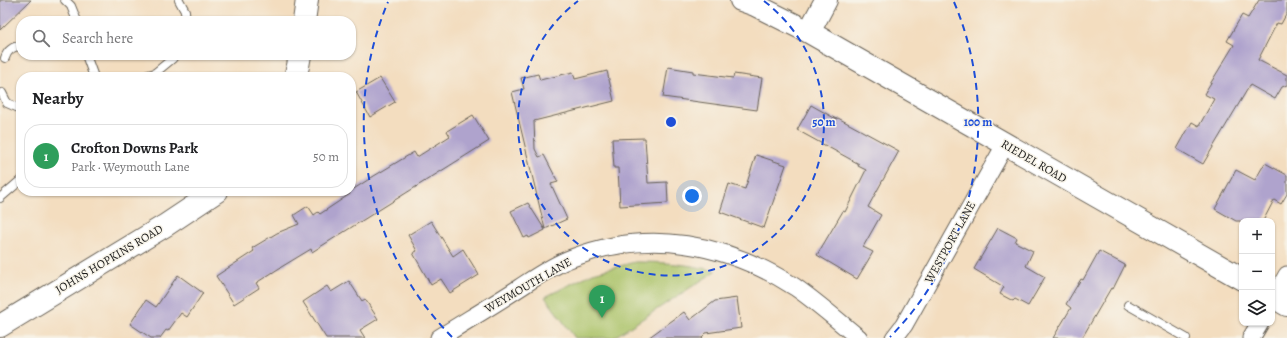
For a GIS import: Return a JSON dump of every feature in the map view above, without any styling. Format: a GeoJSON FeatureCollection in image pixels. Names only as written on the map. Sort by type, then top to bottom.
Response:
{"type":"FeatureCollection","features":[{"type":"Feature","properties":{"kind":"street"},"geometry":{"type":"LineString","coordinates":[[305,16],[307,0]]}},
{"type":"Feature","properties":{"kind":"street","name":"RIEDEL ROAD"},"geometry":{"type":"LineString","coordinates":[[741,0],[755,5],[809,32],[1239,277]]}},
{"type":"Feature","properties":{"kind":"street"},"geometry":{"type":"LineString","coordinates":[[809,32],[826,0]]}},
{"type":"Feature","properties":{"kind":"street"},"geometry":{"type":"LineString","coordinates":[[296,72],[299,60]]}},
{"type":"Feature","properties":{"kind":"street","name":"WESTPORT LANE"},"geometry":{"type":"LineString","coordinates":[[894,338],[904,325],[1005,144]]}},
{"type":"Feature","properties":{"kind":"street","name":"JOHNS HOPKINS ROAD"},"geometry":{"type":"LineString","coordinates":[[0,326],[166,225],[210,196]]}},
{"type":"Feature","properties":{"kind":"street","name":"WEYMOUTH LANE"},"geometry":{"type":"LineString","coordinates":[[439,338],[547,270],[571,258],[604,248],[637,242],[662,242],[693,245],[724,253],[773,274],[796,288],[859,338]]}},
{"type":"Feature","properties":{"kind":"street"},"geometry":{"type":"LineString","coordinates":[[1276,300],[1287,275]]}},
{"type":"Feature","properties":{"kind":"street"},"geometry":{"type":"LineString","coordinates":[[1251,338],[1258,326]]}},
{"type":"Feature","properties":{"kind":"lane"},"geometry":{"type":"LineString","coordinates":[[65,0],[71,6],[76,16]]}},
{"type":"Feature","properties":{"kind":"lane"},"geometry":{"type":"LineString","coordinates":[[179,0],[185,11],[186,16]]}},
{"type":"Feature","properties":{"kind":"lane"},"geometry":{"type":"LineString","coordinates":[[4,58],[6,53],[16,47]]}},
{"type":"Feature","properties":{"kind":"lane"},"geometry":{"type":"LineString","coordinates":[[88,60],[92,72]]}},
{"type":"Feature","properties":{"kind":"lane"},"geometry":{"type":"LineString","coordinates":[[156,72],[171,60]]}},
{"type":"Feature","properties":{"kind":"lane"},"geometry":{"type":"LineString","coordinates":[[2,93],[6,103],[16,107]]}},
{"type":"Feature","properties":{"kind":"lane"},"geometry":{"type":"LineString","coordinates":[[0,198],[16,184]]}},
{"type":"Feature","properties":{"kind":"lane"},"geometry":{"type":"LineString","coordinates":[[1128,304],[1186,338]]}},
{"type":"Feature","properties":{"kind":"green space"},"geometry":{"type":"Polygon","coordinates":[[[635,262],[676,264],[716,271],[613,338],[575,338],[545,297],[593,273],[635,262]]]}},
{"type":"Feature","properties":{"kind":"building"},"geometry":{"type":"Polygon","coordinates":[[[0,0],[31,0],[0,30],[0,0]]]}},
{"type":"Feature","properties":{"kind":"building"},"geometry":{"type":"Polygon","coordinates":[[[1259,0],[1287,0],[1287,13],[1281,24],[1277,23],[1258,60],[1287,75],[1287,85],[1282,87],[1275,99],[1250,85],[1203,164],[1177,149],[1192,122],[1199,126],[1214,99],[1204,94],[1234,45],[1227,41],[1242,15],[1248,18],[1259,0]]]}},
{"type":"Feature","properties":{"kind":"building"},"geometry":{"type":"Polygon","coordinates":[[[668,67],[693,71],[693,73],[733,78],[734,74],[762,78],[757,110],[663,97],[668,67]]]}},
{"type":"Feature","properties":{"kind":"building"},"geometry":{"type":"Polygon","coordinates":[[[607,71],[614,101],[534,121],[535,149],[539,157],[544,155],[558,182],[551,184],[567,219],[545,229],[512,92],[524,89],[521,78],[538,74],[540,80],[573,72],[575,79],[607,71]]]}},
{"type":"Feature","properties":{"kind":"building"},"geometry":{"type":"Polygon","coordinates":[[[380,78],[395,102],[370,117],[356,92],[380,78]]]}},
{"type":"Feature","properties":{"kind":"building"},"geometry":{"type":"Polygon","coordinates":[[[811,105],[899,151],[868,207],[881,215],[863,247],[873,252],[857,279],[817,255],[843,211],[845,212],[866,170],[858,166],[859,164],[797,130],[811,105]]]}},
{"type":"Feature","properties":{"kind":"building"},"geometry":{"type":"Polygon","coordinates":[[[473,115],[489,141],[312,252],[311,249],[256,283],[259,288],[234,304],[216,276],[254,251],[252,248],[277,233],[299,224],[294,215],[308,206],[314,215],[318,212],[320,214],[347,196],[356,196],[356,188],[414,152],[417,157],[450,136],[447,131],[473,115]]]}},
{"type":"Feature","properties":{"kind":"building"},"geometry":{"type":"Polygon","coordinates":[[[645,138],[648,183],[667,182],[668,203],[620,206],[618,168],[614,168],[612,139],[645,138]]]}},
{"type":"Feature","properties":{"kind":"building"},"geometry":{"type":"Polygon","coordinates":[[[756,155],[786,165],[764,228],[720,212],[729,184],[745,189],[756,155]]]}},
{"type":"Feature","properties":{"kind":"building"},"geometry":{"type":"Polygon","coordinates":[[[1265,163],[1287,175],[1287,194],[1281,204],[1274,200],[1265,218],[1239,218],[1239,221],[1236,221],[1215,209],[1236,170],[1255,180],[1265,163]]]}},
{"type":"Feature","properties":{"kind":"building"},"geometry":{"type":"Polygon","coordinates":[[[528,203],[545,230],[529,238],[528,236],[524,238],[511,211],[528,203]]]}},
{"type":"Feature","properties":{"kind":"building"},"geometry":{"type":"Polygon","coordinates":[[[431,221],[453,256],[463,249],[479,275],[450,293],[441,279],[431,285],[413,253],[417,251],[408,235],[431,221]]]}},
{"type":"Feature","properties":{"kind":"building"},"geometry":{"type":"Polygon","coordinates":[[[998,228],[1017,238],[1015,242],[1033,251],[1026,266],[1045,277],[1028,306],[1015,299],[1013,301],[1000,294],[1004,287],[974,269],[998,228]]]}},
{"type":"Feature","properties":{"kind":"building"},"geometry":{"type":"Polygon","coordinates":[[[1099,251],[1125,265],[1113,289],[1111,288],[1082,338],[1053,338],[1071,308],[1066,304],[1081,279],[1083,280],[1099,251]]]}},
{"type":"Feature","properties":{"kind":"building"},"geometry":{"type":"Polygon","coordinates":[[[178,275],[203,293],[187,317],[181,313],[168,331],[166,330],[160,338],[151,338],[130,324],[146,300],[156,307],[178,275]]]}},
{"type":"Feature","properties":{"kind":"building"},"geometry":{"type":"Polygon","coordinates":[[[349,281],[362,301],[365,299],[378,319],[360,330],[365,338],[326,338],[303,302],[327,286],[331,292],[349,281]]]}},
{"type":"Feature","properties":{"kind":"building"},"geometry":{"type":"Polygon","coordinates":[[[737,298],[741,328],[706,333],[702,337],[703,338],[648,338],[684,312],[690,320],[715,301],[737,298]]]}},
{"type":"Feature","properties":{"kind":"place","name":"Crofton Downs Park"},"geometry":{"type":"Point","coordinates":[602,318]}}]}
